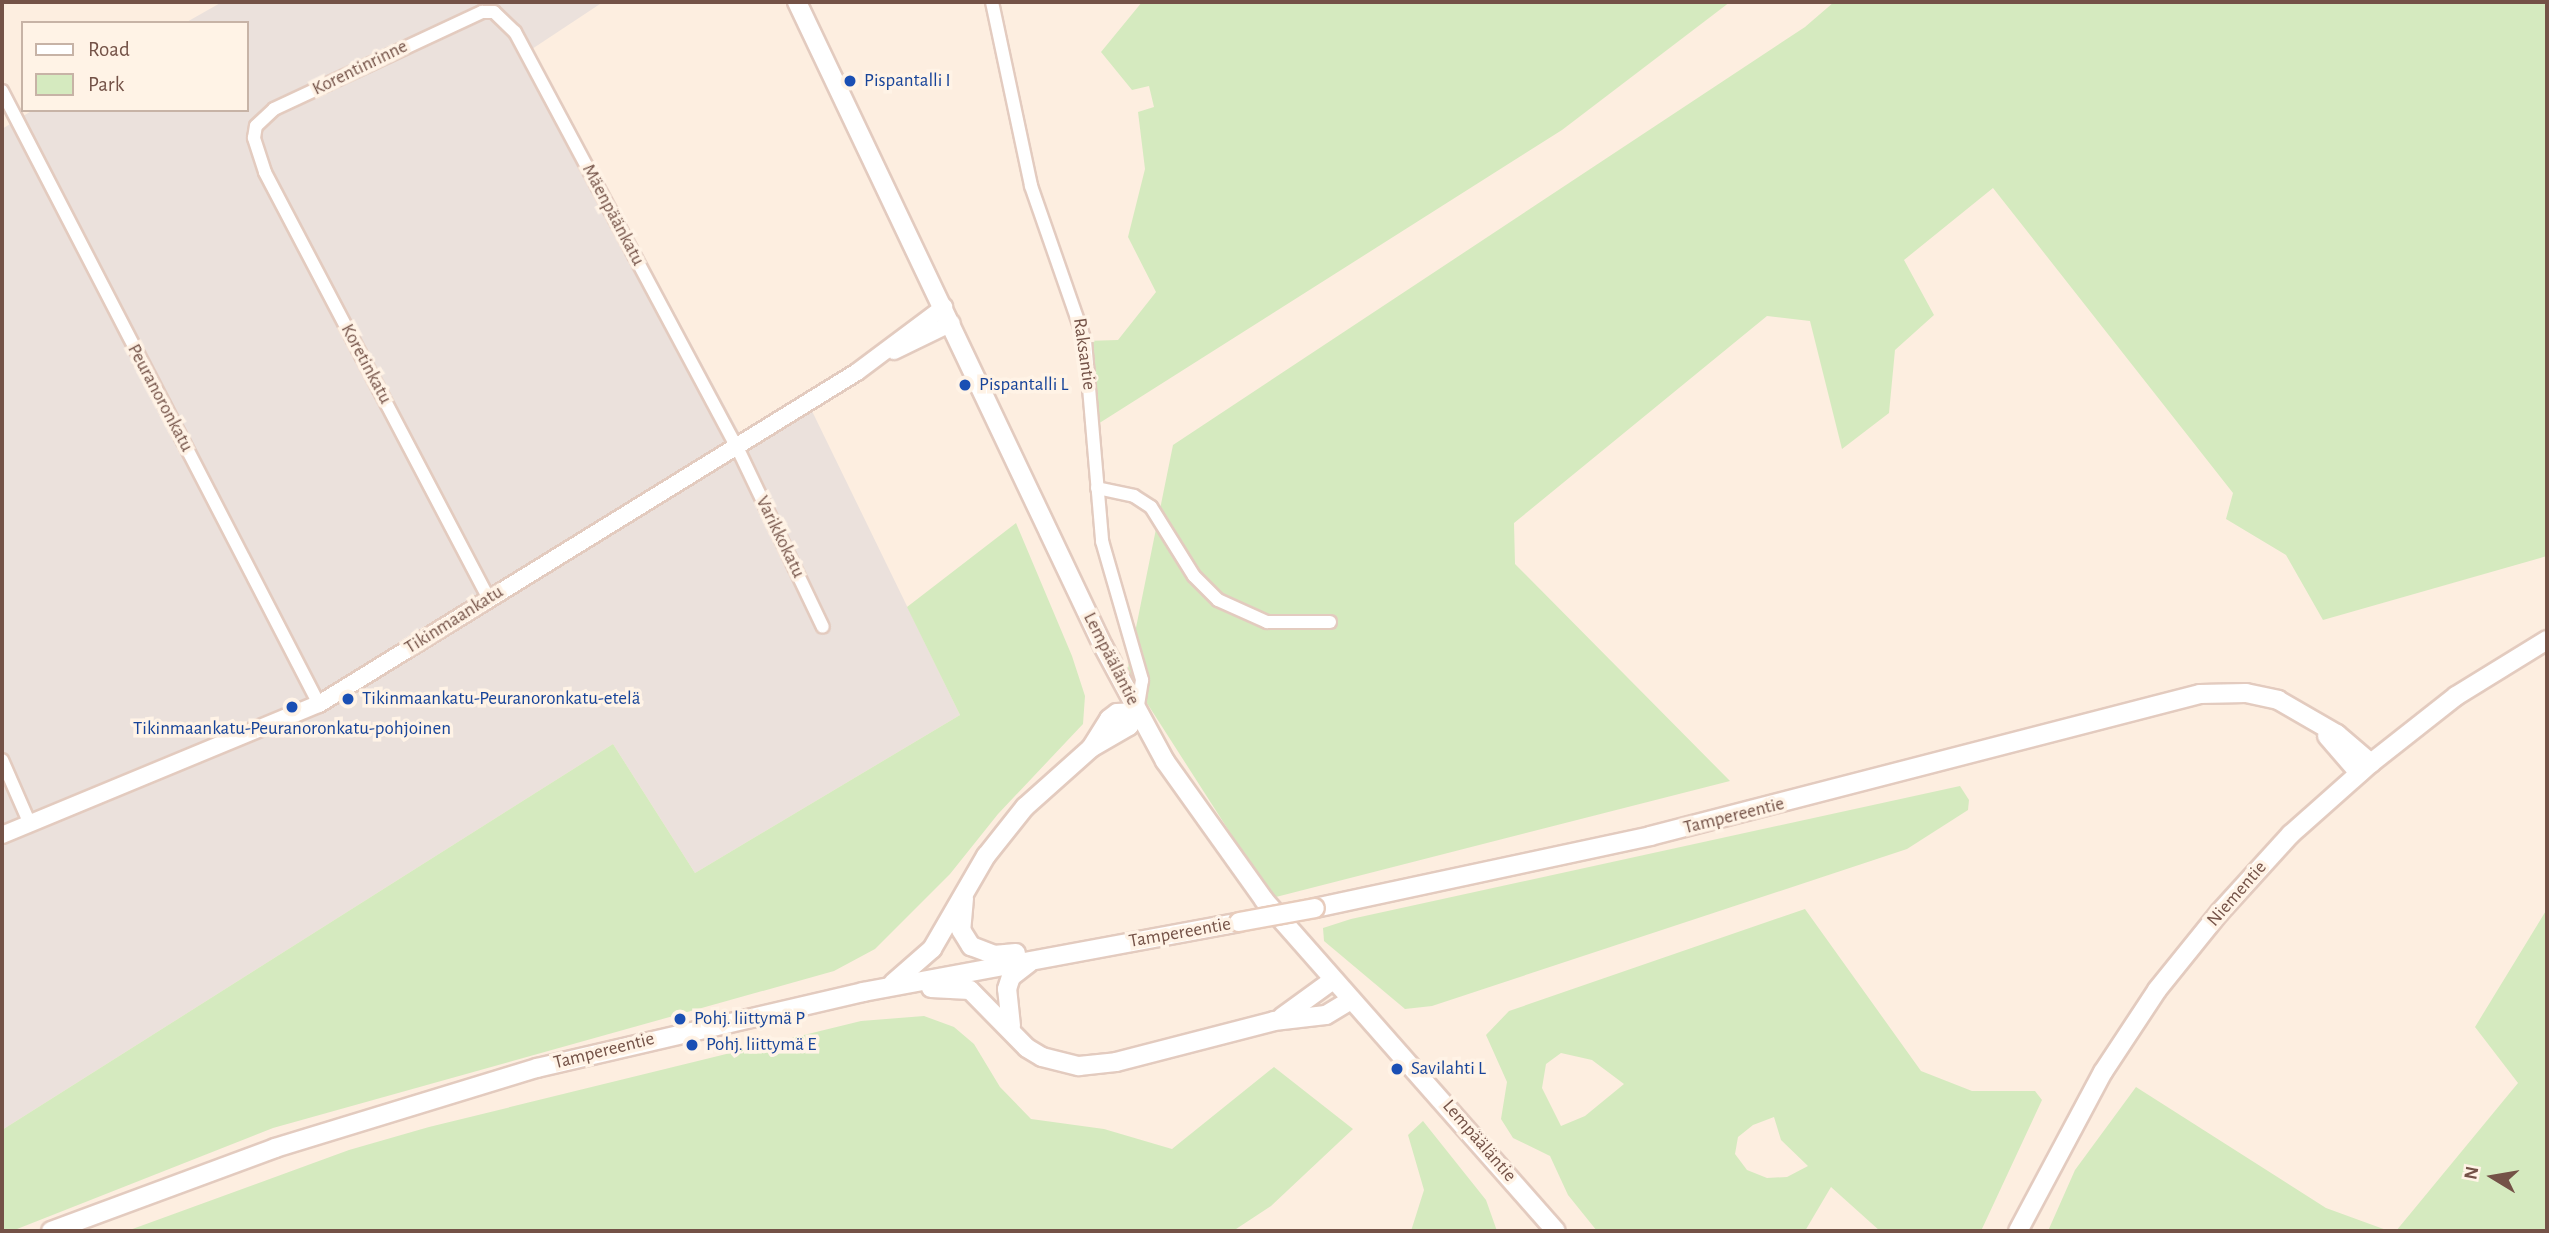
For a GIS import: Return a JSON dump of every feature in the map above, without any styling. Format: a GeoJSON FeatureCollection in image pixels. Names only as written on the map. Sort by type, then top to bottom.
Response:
{"type":"FeatureCollection","features":[{"type":"Feature","properties":{"kind":"main road","name":"Lempääläntie"},"geometry":{"type":"LineString","coordinates":[[797,2],[1137,712],[1212,831],[1333,980],[1474,1134],[1556,1231]]}},
{"type":"Feature","properties":{"kind":"main road","name":"Niementie"},"geometry":{"type":"LineString","coordinates":[[2018,1231],[2079,1115],[2157,990],[2291,834],[2365,768],[2456,696],[2547,640]]}},
{"type":"Feature","properties":{"kind":"main road","name":"Tampereentie"},"geometry":{"type":"LineString","coordinates":[[51,1231],[401,1107],[682,1032],[887,987],[1315,908],[1650,836],[1976,755],[2178,698],[2246,693],[2278,700],[2315,721],[2365,768]]}},
{"type":"Feature","properties":{"kind":"main road"},"geometry":{"type":"LineString","coordinates":[[887,987],[923,959],[973,876],[1025,807],[1090,748],[1109,719],[1117,713],[1137,712]]}},
{"type":"Feature","properties":{"kind":"main road"},"geometry":{"type":"LineString","coordinates":[[973,876],[962,908],[961,930],[977,950],[1003,955],[1053,947],[1100,947]]}},
{"type":"Feature","properties":{"kind":"main road"},"geometry":{"type":"LineString","coordinates":[[1015,1035],[1006,1004],[1007,989],[1018,970],[1042,958]]}},
{"type":"Feature","properties":{"kind":"main road"},"geometry":{"type":"LineString","coordinates":[[1274,1021],[1302,1006],[1333,980]]}},
{"type":"Feature","properties":{"kind":"main road"},"geometry":{"type":"LineString","coordinates":[[863,992],[941,986],[970,990],[1015,1035],[1042,1057],[1079,1066],[1116,1062],[1274,1021],[1325,1015],[1351,1000]]}},
{"type":"Feature","properties":{"kind":"street","name":"Raksantie"},"geometry":{"type":"LineString","coordinates":[[992,2],[1031,186],[1083,332],[1097,488],[1109,576],[1142,680],[1137,712]]}},
{"type":"Feature","properties":{"kind":"street","name":"Mäenpäänkatu"},"geometry":{"type":"LineString","coordinates":[[468,16],[494,12],[515,32],[737,447]]}},
{"type":"Feature","properties":{"kind":"street","name":"Korentinrinne"},"geometry":{"type":"LineString","coordinates":[[256,126],[274,109],[468,16]]}},
{"type":"Feature","properties":{"kind":"street","name":"Peuranoronkatu"},"geometry":{"type":"LineString","coordinates":[[2,91],[319,704]]}},
{"type":"Feature","properties":{"kind":"street","name":"Koretinkatu"},"geometry":{"type":"LineString","coordinates":[[256,126],[256,152],[265,172],[489,599]]}},
{"type":"Feature","properties":{"kind":"street","name":"Tikinmaankatu"},"geometry":{"type":"LineString","coordinates":[[2,835],[319,704],[948,315]]}},
{"type":"Feature","properties":{"kind":"street","name":"Varikkokatu"},"geometry":{"type":"LineString","coordinates":[[737,447],[822,627]]}},
{"type":"Feature","properties":{"kind":"street"},"geometry":{"type":"LineString","coordinates":[[1097,488],[1134,496],[1151,508],[1194,576],[1218,600],[1267,622],[1330,622]]}},
{"type":"Feature","properties":{"kind":"street"},"geometry":{"type":"LineString","coordinates":[[2,760],[30,824]]}},
{"type":"Feature","properties":{"kind":"shaded area"},"geometry":{"type":"Polygon","coordinates":[[[222,2],[603,2],[532,49],[747,447],[811,409],[960,715],[695,873],[613,744],[2,1130],[2,129],[30,112],[248,112],[248,21],[189,21],[222,2]]]}},
{"type":"Feature","properties":{"kind":"green space"},"geometry":{"type":"Polygon","coordinates":[[[1142,2],[1730,2],[1562,130],[1090,429],[1085,341],[1118,340],[1156,292],[1128,237],[1145,169],[1138,112],[1154,107],[1149,86],[1132,90],[1101,52],[1142,2]]]}},
{"type":"Feature","properties":{"kind":"green space"},"geometry":{"type":"Polygon","coordinates":[[[1834,2],[2547,2],[2547,556],[2323,620],[2286,555],[2226,519],[2233,493],[1993,188],[1904,260],[1934,315],[1895,350],[1889,413],[1842,449],[1810,321],[1767,316],[1514,523],[1515,564],[1730,781],[1272,898],[1127,672],[1173,445],[1805,27],[1834,2]]]}},
{"type":"Feature","properties":{"kind":"green space"},"geometry":{"type":"Polygon","coordinates":[[[1016,523],[1072,656],[1085,696],[1083,724],[998,814],[950,874],[875,949],[834,971],[273,1128],[12,1231],[2,1231],[2,1130],[613,744],[695,873],[960,715],[907,607],[1016,523]]]}},
{"type":"Feature","properties":{"kind":"green space"},"geometry":{"type":"Polygon","coordinates":[[[1960,786],[1969,800],[1968,810],[1907,849],[1432,1006],[1405,1009],[1324,941],[1323,928],[1351,919],[1960,786]]]}},
{"type":"Feature","properties":{"kind":"green space"},"geometry":{"type":"Polygon","coordinates":[[[1805,909],[1921,1071],[1972,1091],[2035,1091],[2042,1100],[1981,1231],[1880,1231],[1831,1187],[1805,1231],[1597,1231],[1568,1195],[1550,1156],[1513,1138],[1501,1119],[1507,1082],[1486,1035],[1509,1011],[1805,909]],[[1561,1053],[1546,1064],[1542,1088],[1561,1126],[1585,1116],[1624,1084],[1592,1060],[1561,1053]],[[1774,1117],[1753,1125],[1738,1137],[1735,1154],[1747,1170],[1767,1178],[1787,1177],[1808,1166],[1781,1140],[1774,1117]]]}},
{"type":"Feature","properties":{"kind":"green space"},"geometry":{"type":"Polygon","coordinates":[[[2547,909],[2547,1231],[2396,1231],[2518,1083],[2475,1027],[2547,909]]]}},
{"type":"Feature","properties":{"kind":"green space"},"geometry":{"type":"Polygon","coordinates":[[[924,1016],[954,1027],[974,1044],[1000,1087],[1031,1119],[1104,1129],[1172,1149],[1274,1067],[1353,1129],[1271,1206],[1233,1231],[127,1231],[349,1150],[429,1127],[861,1021],[924,1016]]]}},
{"type":"Feature","properties":{"kind":"green space"},"geometry":{"type":"Polygon","coordinates":[[[2136,1087],[2326,1208],[2389,1231],[2048,1231],[2075,1170],[2136,1087]]]}},
{"type":"Feature","properties":{"kind":"green space"},"geometry":{"type":"Polygon","coordinates":[[[1423,1121],[1486,1200],[1497,1231],[1411,1231],[1424,1190],[1408,1135],[1423,1121]]]}},
{"type":"Feature","properties":{"kind":"place","name":"Pispantalli I"},"geometry":{"type":"Point","coordinates":[850,81]}},
{"type":"Feature","properties":{"kind":"place","name":"Pispantalli L"},"geometry":{"type":"Point","coordinates":[965,385]}},
{"type":"Feature","properties":{"kind":"place","name":"Tikinmaankatu-Peuranoronkatu-etelä"},"geometry":{"type":"Point","coordinates":[348,699]}},
{"type":"Feature","properties":{"kind":"place","name":"Tikinmaankatu-Peuranoronkatu-pohjoinen"},"geometry":{"type":"Point","coordinates":[292,707]}},
{"type":"Feature","properties":{"kind":"place","name":"Pohj. liittymä P"},"geometry":{"type":"Point","coordinates":[680,1019]}},
{"type":"Feature","properties":{"kind":"place","name":"Pohj. liittymä E"},"geometry":{"type":"Point","coordinates":[692,1045]}},
{"type":"Feature","properties":{"kind":"place","name":"Savilahti L"},"geometry":{"type":"Point","coordinates":[1397,1069]}}]}
